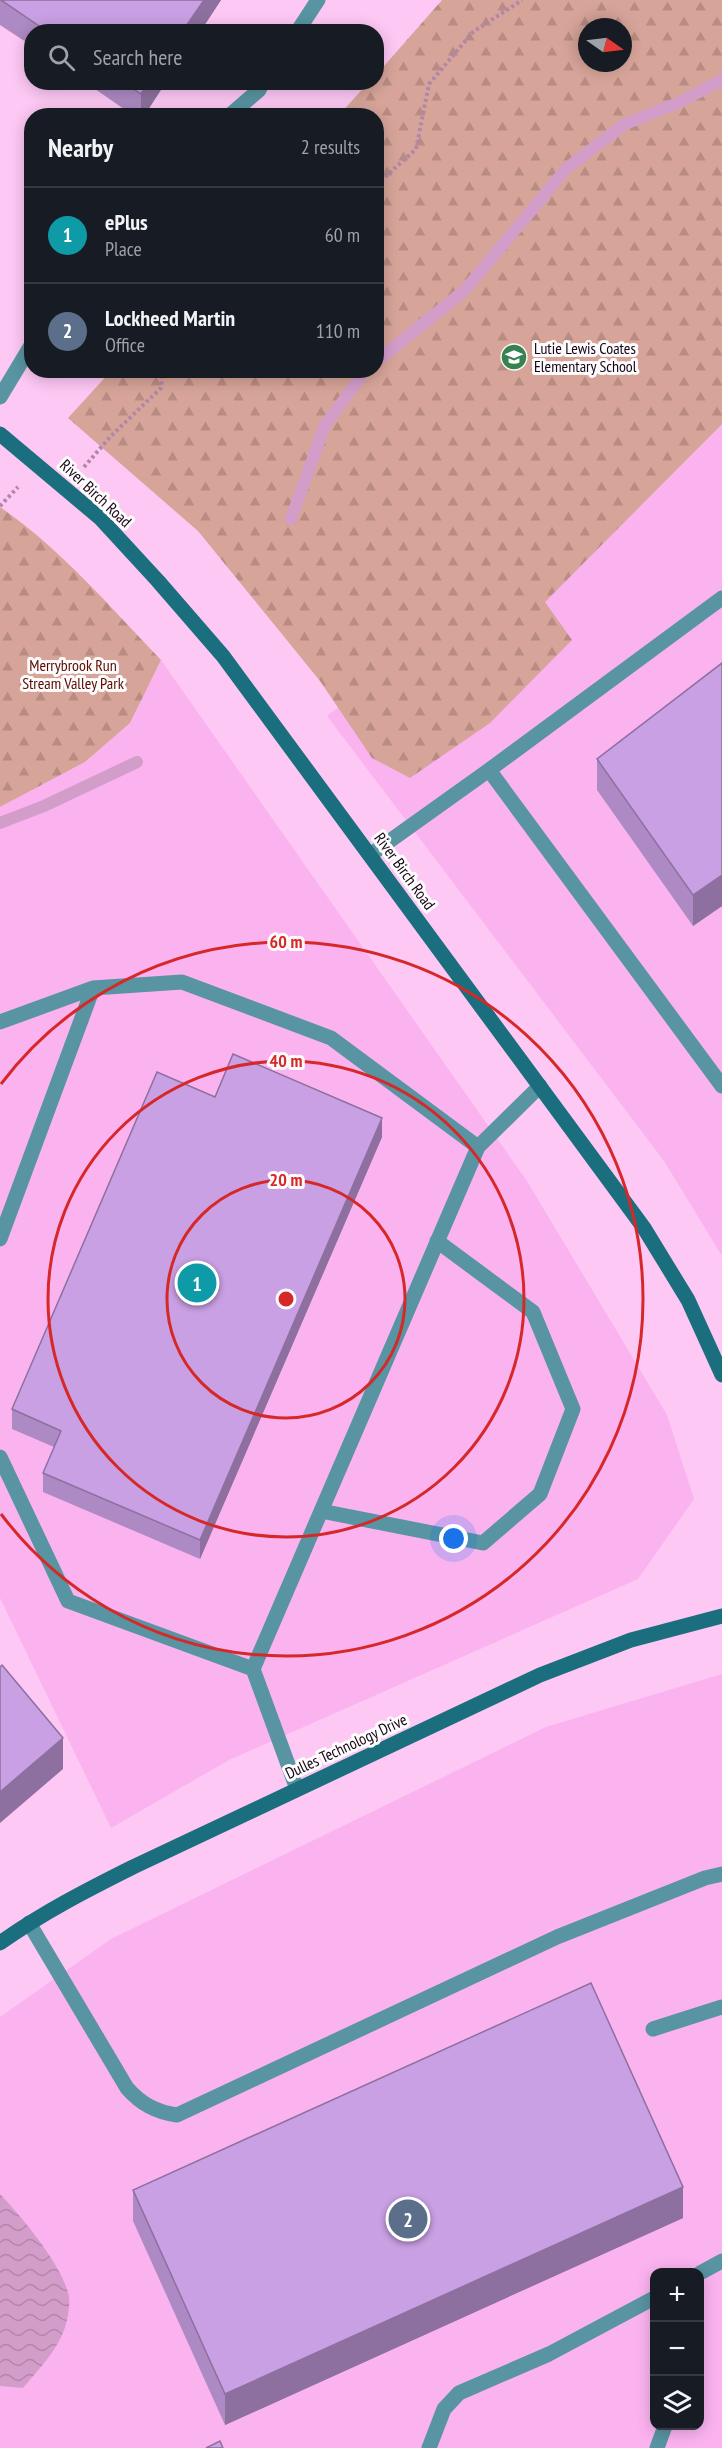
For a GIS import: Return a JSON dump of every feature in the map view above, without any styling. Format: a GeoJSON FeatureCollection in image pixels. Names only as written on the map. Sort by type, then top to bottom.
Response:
{"type":"FeatureCollection","features":[{"type":"Feature","properties":{"kind":"street","name":"River Birch Road"},"geometry":{"type":"LineString","coordinates":[[0,434],[107,526],[223,656],[644,1228],[668,1265],[707,1339],[722,1376]]}},
{"type":"Feature","properties":{"kind":"street","name":"Dulles Technology Drive"},"geometry":{"type":"LineString","coordinates":[[0,1943],[71,1898],[133,1867],[540,1675],[583,1657],[686,1624],[722,1617]]}},
{"type":"Feature","properties":{"kind":"lane"},"geometry":{"type":"LineString","coordinates":[[302,24],[318,0]]}},
{"type":"Feature","properties":{"kind":"lane"},"geometry":{"type":"LineString","coordinates":[[238,108],[259,90]]}},
{"type":"Feature","properties":{"kind":"lane"},"geometry":{"type":"LineString","coordinates":[[0,397],[24,357]]}},
{"type":"Feature","properties":{"kind":"lane"},"geometry":{"type":"LineString","coordinates":[[370,855],[722,598]]}},
{"type":"Feature","properties":{"kind":"lane"},"geometry":{"type":"LineString","coordinates":[[489,770],[722,1086]]}},
{"type":"Feature","properties":{"kind":"lane"},"geometry":{"type":"LineString","coordinates":[[0,1022],[93,988],[182,982],[331,1038],[478,1147]]}},
{"type":"Feature","properties":{"kind":"lane"},"geometry":{"type":"LineString","coordinates":[[0,1239],[93,988]]}},
{"type":"Feature","properties":{"kind":"lane"},"geometry":{"type":"LineString","coordinates":[[297,1789],[253,1669],[478,1147],[540,1086]]}},
{"type":"Feature","properties":{"kind":"lane"},"geometry":{"type":"LineString","coordinates":[[321,1512],[483,1544],[540,1494],[573,1409],[533,1312],[437,1241]]}},
{"type":"Feature","properties":{"kind":"lane"},"geometry":{"type":"LineString","coordinates":[[0,1457],[68,1601],[253,1669]]}},
{"type":"Feature","properties":{"kind":"lane"},"geometry":{"type":"LineString","coordinates":[[29,1923],[127,2088],[150,2108],[177,2115],[557,1937],[705,1878],[722,1874]]}},
{"type":"Feature","properties":{"kind":"lane"},"geometry":{"type":"LineString","coordinates":[[653,2029],[722,2007]]}},
{"type":"Feature","properties":{"kind":"lane"},"geometry":{"type":"LineString","coordinates":[[704,2271],[722,2260]]}},
{"type":"Feature","properties":{"kind":"lane"},"geometry":{"type":"LineString","coordinates":[[429,2448],[444,2409],[459,2393],[549,2354],[650,2300]]}},
{"type":"Feature","properties":{"kind":"lane"},"geometry":{"type":"LineString","coordinates":[[657,2448],[664,2430]]}},
{"type":"Feature","properties":{"kind":"path"},"geometry":{"type":"LineString","coordinates":[[384,178],[416,149],[429,84],[473,32],[522,0]]}},
{"type":"Feature","properties":{"kind":"path"},"geometry":{"type":"LineString","coordinates":[[66,489],[111,436],[161,388],[162,378]]}},
{"type":"Feature","properties":{"kind":"shaded area"},"geometry":{"type":"Polygon","coordinates":[[[722,405],[722,1256],[664,1161],[327,716],[722,405]]]}},
{"type":"Feature","properties":{"kind":"shaded area"},"geometry":{"type":"Polygon","coordinates":[[[161,660],[527,1181],[667,1415],[694,1499],[638,1579],[229,1760],[111,1828],[0,1598],[0,807],[85,762],[130,723],[161,660]]]}},
{"type":"Feature","properties":{"kind":"shaded area"},"geometry":{"type":"Polygon","coordinates":[[[722,1674],[722,2448],[0,2448],[0,2017],[111,1939],[546,1727],[722,1674]]]}},
{"type":"Feature","properties":{"kind":"green space","name":"Lutie Lewis Coates Elementary School"},"geometry":{"type":"Polygon","coordinates":[[[442,0],[722,0],[722,424],[545,602],[572,640],[490,723],[410,778],[372,758],[320,681],[198,531],[68,418],[105,378],[384,378],[384,108],[345,108],[362,90],[384,90],[384,66],[442,0]]]}},
{"type":"Feature","properties":{"kind":"green space","name":"Merrybrook Run Stream Valley Park"},"geometry":{"type":"Polygon","coordinates":[[[0,507],[44,541],[64,560],[161,660],[130,723],[85,762],[0,807],[0,507]]]}},
{"type":"Feature","properties":{"kind":"water"},"geometry":{"type":"Polygon","coordinates":[[[0,2194],[30,2228],[51,2257],[69,2297],[67,2321],[59,2342],[23,2388],[0,2386],[0,2194]]]}},
{"type":"Feature","properties":{"kind":"building"},"geometry":{"type":"Polygon","coordinates":[[[1,0],[204,0],[188,24],[36,24],[1,0]]]}},
{"type":"Feature","properties":{"kind":"building"},"geometry":{"type":"Polygon","coordinates":[[[722,663],[722,875],[693,895],[597,759],[722,663]]]}},
{"type":"Feature","properties":{"kind":"building"},"geometry":{"type":"Polygon","coordinates":[[[233,1054],[382,1118],[200,1540],[43,1473],[61,1431],[12,1409],[157,1072],[215,1097],[233,1054]]]}},
{"type":"Feature","properties":{"kind":"building"},"geometry":{"type":"Polygon","coordinates":[[[2,1665],[63,1738],[0,1792],[0,1667],[2,1665]]]}},
{"type":"Feature","properties":{"kind":"building"},"geometry":{"type":"Polygon","coordinates":[[[591,1983],[683,2187],[225,2394],[133,2190],[591,1983]]]}},
{"type":"Feature","properties":{"kind":"building"},"geometry":{"type":"Polygon","coordinates":[[[220,2441],[223,2448],[206,2448],[220,2441]]]}},
{"type":"Feature","properties":{"kind":"waterway"},"geometry":{"type":"LineString","coordinates":[[384,356],[465,290],[566,169],[623,125],[680,102],[722,80]]}},
{"type":"Feature","properties":{"kind":"waterway"},"geometry":{"type":"LineString","coordinates":[[291,519],[325,425],[360,378]]}},
{"type":"Feature","properties":{"kind":"waterway"},"geometry":{"type":"LineString","coordinates":[[0,823],[44,806],[137,762]]}},
{"type":"Feature","properties":{"kind":"place","name":"Lutie Lewis Coates Elementary School"},"geometry":{"type":"Point","coordinates":[514,357]}},
{"type":"Feature","properties":{"kind":"place","name":"ePlus"},"geometry":{"type":"Point","coordinates":[197,1283]}},
{"type":"Feature","properties":{"kind":"place","name":"Lockheed Martin"},"geometry":{"type":"Point","coordinates":[408,2219]}}]}
